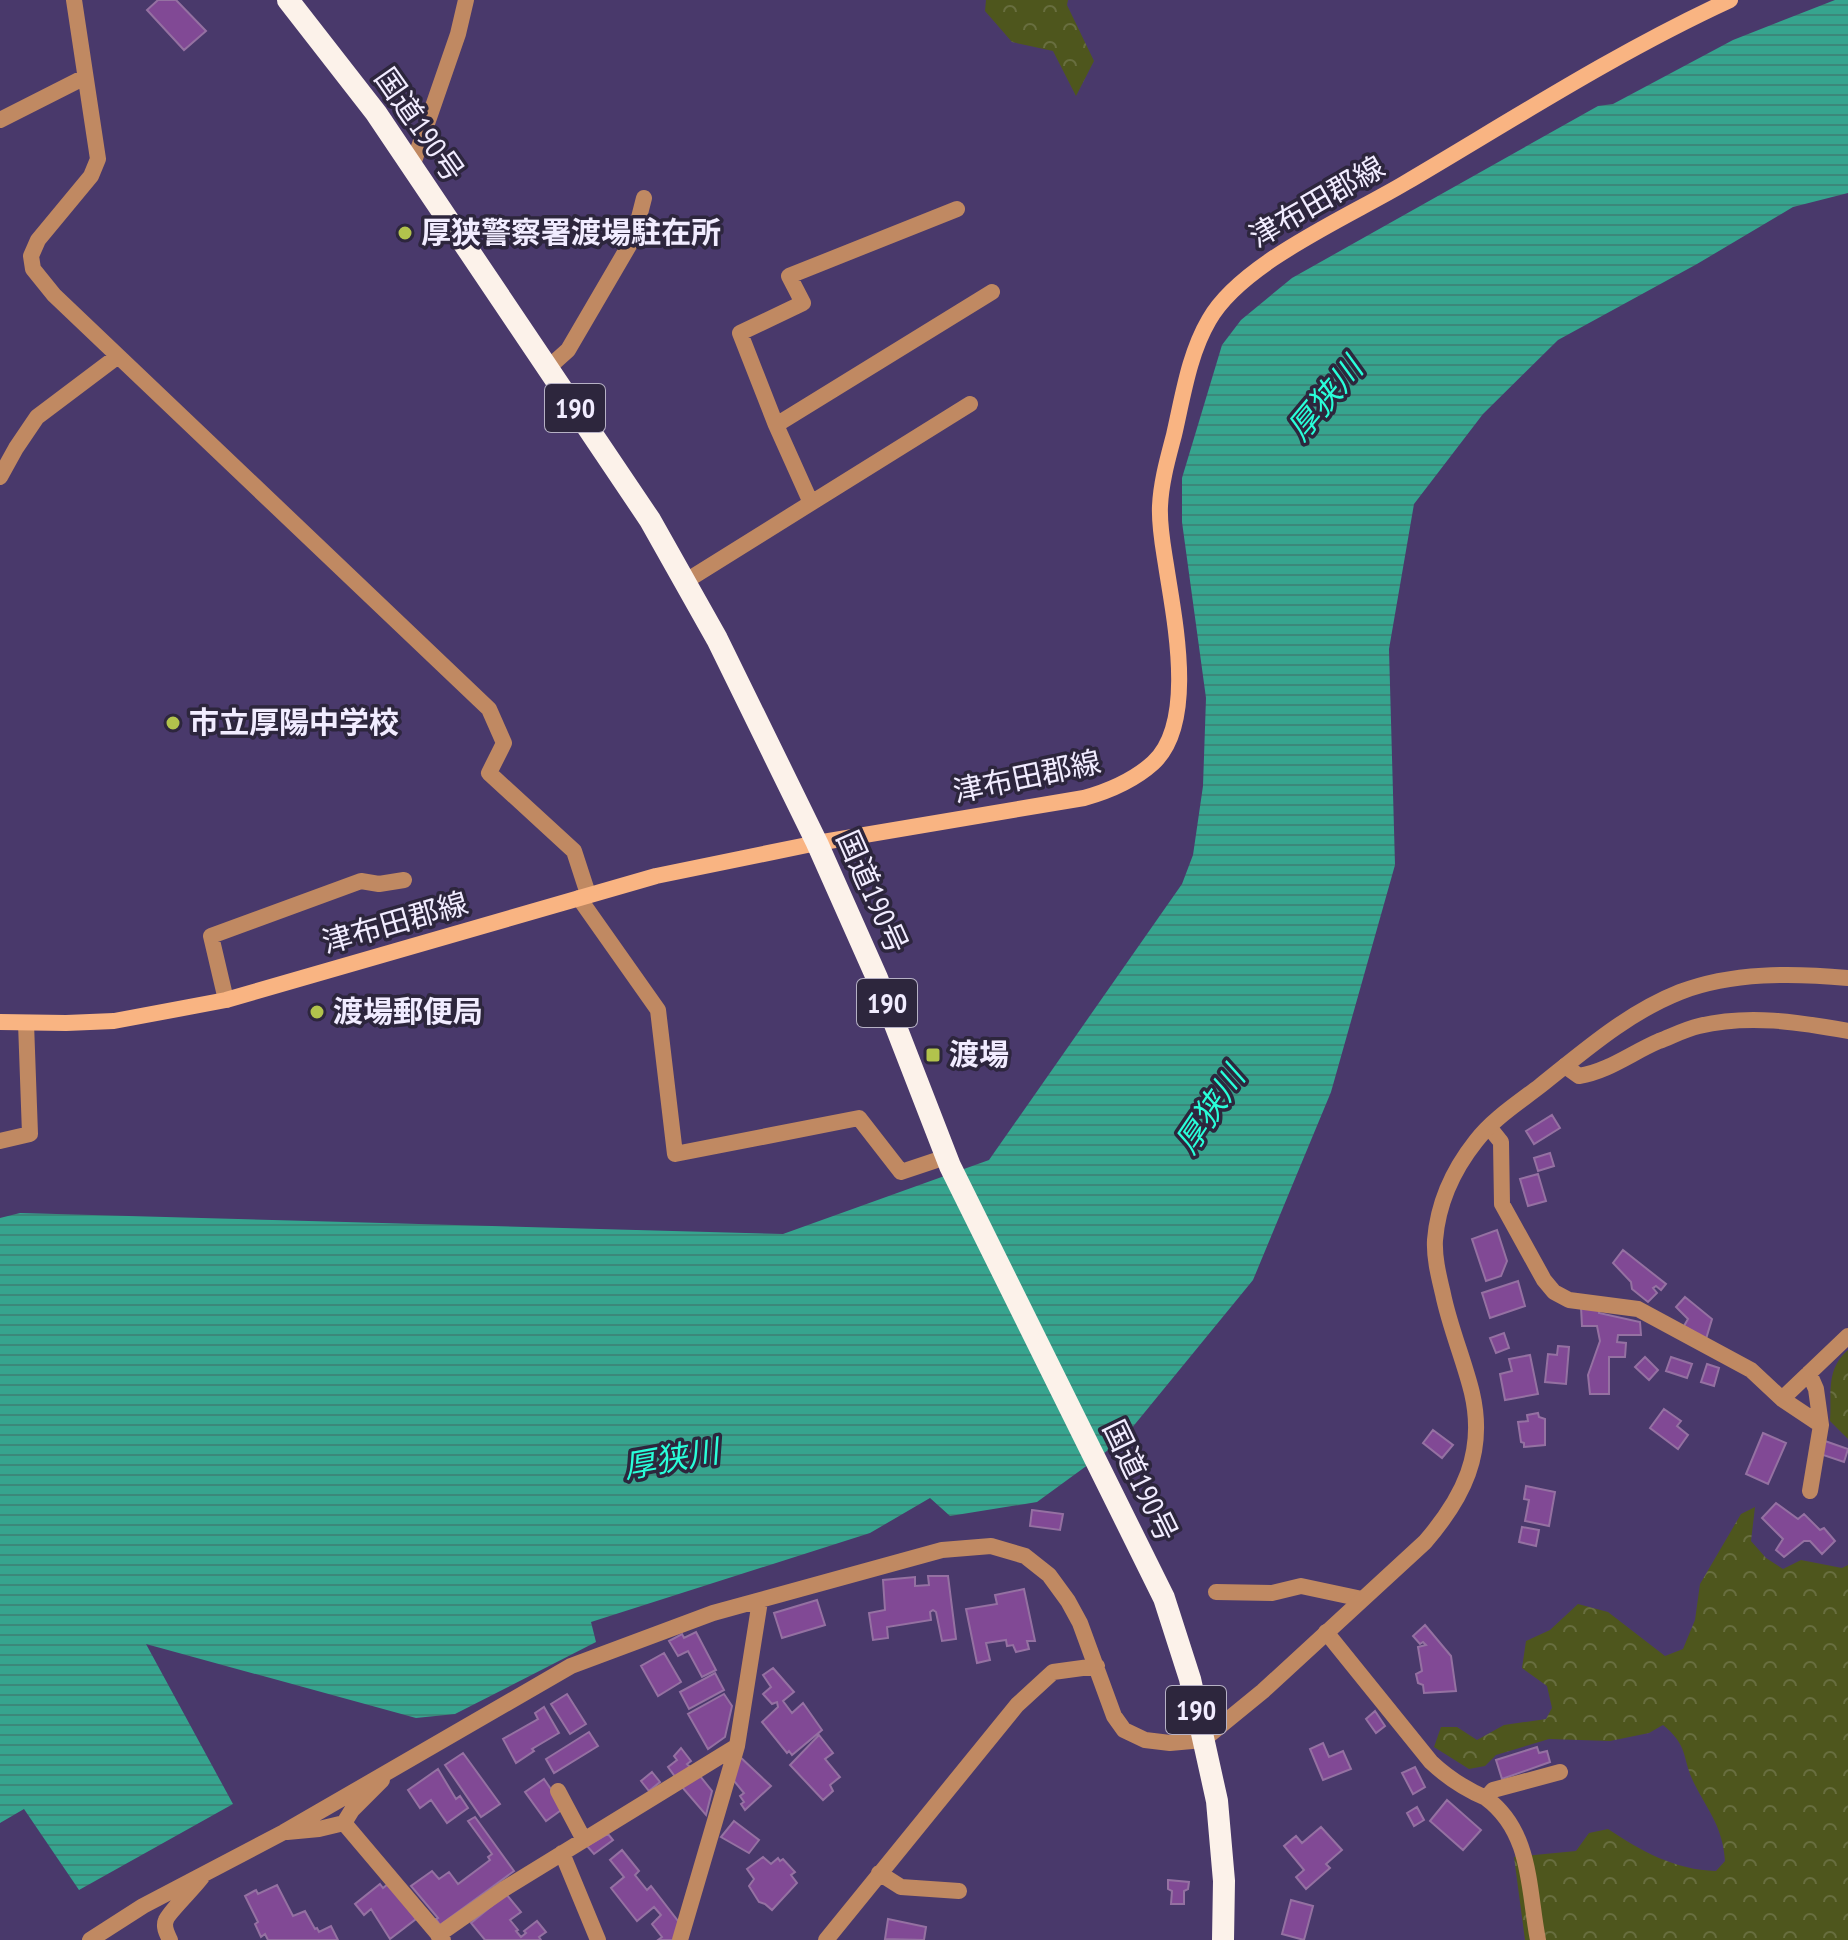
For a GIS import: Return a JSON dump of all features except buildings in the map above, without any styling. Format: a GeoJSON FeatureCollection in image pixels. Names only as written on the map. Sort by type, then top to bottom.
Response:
{"type":"FeatureCollection","features":[{"type":"Feature","properties":{"kind":"highway","name":"国道190号"},"geometry":{"type":"LineString","coordinates":[[288,0],[376,113],[650,520],[686,581],[817,843],[877,978],[948,1161],[1164,1598],[1190,1679],[1217,1801],[1224,1881],[1223,1940]]}},
{"type":"Feature","properties":{"kind":"main road","name":"津布田郡線"},"geometry":{"type":"LineString","coordinates":[[0,1022],[114,1021],[226,1000],[656,876],[817,843],[1111,791],[1155,762],[1171,736],[1177,713],[1179,667],[1160,506],[1163,479],[1195,351],[1209,318],[1219,305],[1236,286],[1263,265],[1585,75],[1730,0]]}},
{"type":"Feature","properties":{"kind":"street"},"geometry":{"type":"LineString","coordinates":[[74,0],[98,159],[91,176],[38,240],[31,256],[33,269],[42,282],[118,356],[489,709],[504,743],[489,773],[574,851],[583,896],[658,1010],[675,1154],[859,1118],[901,1172],[948,1161]]}},
{"type":"Feature","properties":{"kind":"street"},"geometry":{"type":"LineString","coordinates":[[412,167],[458,34],[466,0]]}},
{"type":"Feature","properties":{"kind":"street"},"geometry":{"type":"LineString","coordinates":[[0,120],[85,77]]}},
{"type":"Feature","properties":{"kind":"street"},"geometry":{"type":"LineString","coordinates":[[548,368],[568,350],[634,237],[644,198]]}},
{"type":"Feature","properties":{"kind":"street"},"geometry":{"type":"LineString","coordinates":[[811,503],[740,333],[803,303],[789,276],[957,209]]}},
{"type":"Feature","properties":{"kind":"street"},"geometry":{"type":"LineString","coordinates":[[776,425],[992,292]]}},
{"type":"Feature","properties":{"kind":"street"},"geometry":{"type":"LineString","coordinates":[[0,477],[37,417],[118,356]]}},
{"type":"Feature","properties":{"kind":"street"},"geometry":{"type":"LineString","coordinates":[[686,581],[970,404]]}},
{"type":"Feature","properties":{"kind":"street"},"geometry":{"type":"LineString","coordinates":[[226,1000],[211,936],[361,881],[379,884],[404,880]]}},
{"type":"Feature","properties":{"kind":"street"},"geometry":{"type":"LineString","coordinates":[[90,1940],[143,1906],[284,1832],[571,1666],[713,1613],[942,1550],[991,1546],[1025,1556],[1049,1575],[1080,1623],[1114,1716],[1124,1730],[1145,1740],[1170,1743],[1203,1740],[1263,1691],[1425,1542],[1449,1515],[1463,1490],[1477,1426],[1472,1393],[1447,1312],[1435,1243],[1441,1204],[1450,1180],[1476,1141],[1489,1127],[1630,1017],[1682,991],[1738,978],[1778,975],[1848,978]]}},
{"type":"Feature","properties":{"kind":"street"},"geometry":{"type":"LineString","coordinates":[[1565,1066],[1579,1076],[1599,1073],[1655,1043],[1699,1026],[1748,1020],[1806,1023],[1848,1031]]}},
{"type":"Feature","properties":{"kind":"street"},"geometry":{"type":"LineString","coordinates":[[0,1141],[30,1134],[26,1023]]}},
{"type":"Feature","properties":{"kind":"street"},"geometry":{"type":"LineString","coordinates":[[1489,1127],[1501,1142],[1502,1204],[1544,1280],[1554,1292],[1569,1300],[1638,1309],[1751,1370],[1782,1399],[1821,1425]]}},
{"type":"Feature","properties":{"kind":"street"},"geometry":{"type":"LineString","coordinates":[[1782,1399],[1848,1336]]}},
{"type":"Feature","properties":{"kind":"street"},"geometry":{"type":"LineString","coordinates":[[1809,1373],[1816,1389],[1821,1425],[1810,1491]]}},
{"type":"Feature","properties":{"kind":"street"},"geometry":{"type":"LineString","coordinates":[[1216,1592],[1272,1593],[1301,1586],[1362,1599]]}},
{"type":"Feature","properties":{"kind":"street"},"geometry":{"type":"LineString","coordinates":[[680,1940],[737,1746],[760,1601]]}},
{"type":"Feature","properties":{"kind":"street"},"geometry":{"type":"LineString","coordinates":[[1326,1632],[1431,1762],[1447,1777],[1486,1798],[1508,1818],[1521,1843],[1529,1875],[1538,1940]]}},
{"type":"Feature","properties":{"kind":"street"},"geometry":{"type":"LineString","coordinates":[[826,1940],[1017,1705],[1053,1672],[1097,1666]]}},
{"type":"Feature","properties":{"kind":"street"},"geometry":{"type":"LineString","coordinates":[[344,1823],[441,1937],[504,1889],[737,1746]]}},
{"type":"Feature","properties":{"kind":"street"},"geometry":{"type":"LineString","coordinates":[[284,1832],[308,1831],[344,1823],[389,1770]]}},
{"type":"Feature","properties":{"kind":"street"},"geometry":{"type":"LineString","coordinates":[[1486,1798],[1493,1790],[1560,1772]]}},
{"type":"Feature","properties":{"kind":"street"},"geometry":{"type":"LineString","coordinates":[[558,1791],[584,1840]]}},
{"type":"Feature","properties":{"kind":"street"},"geometry":{"type":"LineString","coordinates":[[562,1853],[598,1940]]}},
{"type":"Feature","properties":{"kind":"street"},"geometry":{"type":"LineString","coordinates":[[170,1940],[165,1929],[166,1919],[190,1894],[205,1872]]}},
{"type":"Feature","properties":{"kind":"street"},"geometry":{"type":"LineString","coordinates":[[879,1873],[901,1887],[959,1891]]}},
{"type":"Feature","properties":{"kind":"green space"},"geometry":{"type":"Polygon","coordinates":[[[986,0],[1068,0],[1067,5],[1094,61],[1076,96],[1053,51],[1012,42],[985,11],[986,0]]]}},
{"type":"Feature","properties":{"kind":"green space"},"geometry":{"type":"Polygon","coordinates":[[[1848,1350],[1848,1439],[1830,1421],[1833,1374],[1848,1350]]]}},
{"type":"Feature","properties":{"kind":"green space"},"geometry":{"type":"Polygon","coordinates":[[[1755,1507],[1751,1541],[1766,1558],[1783,1569],[1801,1560],[1842,1568],[1848,1565],[1848,1940],[1525,1940],[1514,1857],[1576,1851],[1589,1833],[1608,1829],[1659,1858],[1686,1867],[1716,1871],[1725,1861],[1718,1830],[1691,1776],[1681,1747],[1663,1725],[1649,1733],[1610,1741],[1549,1739],[1496,1755],[1485,1766],[1469,1769],[1434,1747],[1441,1727],[1457,1727],[1477,1740],[1504,1725],[1546,1719],[1552,1708],[1547,1686],[1522,1668],[1526,1641],[1550,1630],[1578,1604],[1608,1612],[1665,1656],[1683,1649],[1695,1620],[1700,1584],[1741,1514],[1755,1507]]]}},
{"type":"Feature","properties":{"kind":"water","name":"厚狭川"},"geometry":{"type":"Polygon","coordinates":[[[1835,0],[1848,0],[1848,193],[1793,207],[1558,340],[1483,414],[1414,504],[1389,649],[1395,865],[1331,1092],[1253,1280],[1122,1440],[1037,1502],[950,1516],[930,1498],[870,1533],[591,1622],[596,1642],[455,1714],[416,1718],[146,1644],[233,1804],[79,1890],[24,1809],[0,1823],[0,1218],[20,1213],[783,1234],[989,1160],[1182,884],[1193,855],[1203,786],[1206,698],[1182,522],[1182,478],[1222,345],[1241,320],[1292,278],[1598,106],[1613,104],[1733,40],[1835,0]]]}},
{"type":"Feature","properties":{"kind":"place","name":"厚狭警察署渡場駐在所"},"geometry":{"type":"Point","coordinates":[405,233]}},
{"type":"Feature","properties":{"kind":"place","name":"市立厚陽中学校"},"geometry":{"type":"Point","coordinates":[173,723]}},
{"type":"Feature","properties":{"kind":"place","name":"渡場郵便局"},"geometry":{"type":"Point","coordinates":[317,1012]}},
{"type":"Feature","properties":{"kind":"place","name":"渡場"},"geometry":{"type":"Point","coordinates":[933,1055]}}]}
